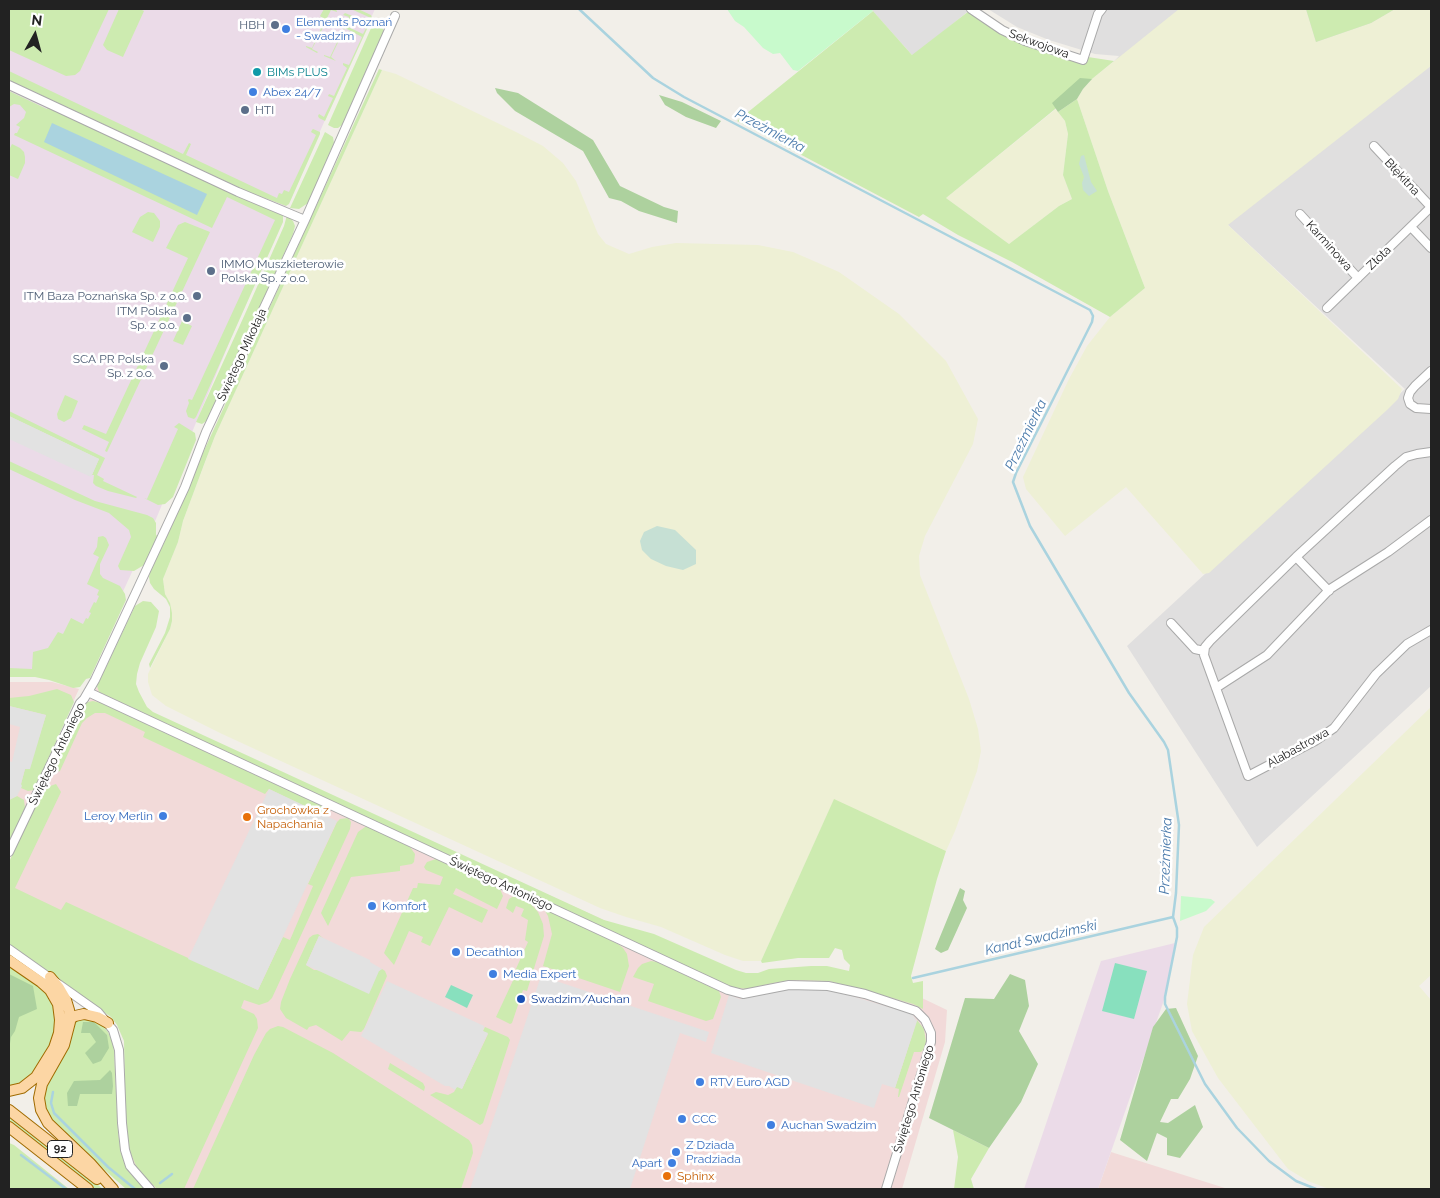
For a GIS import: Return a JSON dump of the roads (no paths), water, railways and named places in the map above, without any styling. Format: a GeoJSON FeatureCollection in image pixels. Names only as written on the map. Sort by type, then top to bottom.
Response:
{"type":"FeatureCollection","features":[{"type":"Feature","properties":{"kind":"main road"},"geometry":{"type":"LineString","coordinates":[[9,960],[50,990],[60,1010],[60,1029],[54,1048],[36,1077],[22,1088],[9,1091]]}},
{"type":"Feature","properties":{"kind":"main road"},"geometry":{"type":"LineString","coordinates":[[50,977],[64,996],[70,1019],[66,1040],[42,1084],[40,1106],[48,1123],[90,1163],[111,1189]]}},
{"type":"Feature","properties":{"kind":"main road"},"geometry":{"type":"LineString","coordinates":[[60,1029],[70,1019],[79,1015],[88,1014],[108,1023]]}},
{"type":"Feature","properties":{"kind":"main road","name":"92"},"geometry":{"type":"LineString","coordinates":[[9,1110],[111,1189]]}},
{"type":"Feature","properties":{"kind":"main road","name":"92"},"geometry":{"type":"LineString","coordinates":[[9,1127],[88,1189]]}},
{"type":"Feature","properties":{"kind":"street","name":"Sekwojowa"},"geometry":{"type":"LineString","coordinates":[[971,9],[1002,30],[1025,41],[1083,60],[1098,14],[1102,9]]}},
{"type":"Feature","properties":{"kind":"street","name":"Świętego Mikołaja"},"geometry":{"type":"LineString","coordinates":[[88,692],[185,487],[206,432],[305,220],[395,16]]}},
{"type":"Feature","properties":{"kind":"street"},"geometry":{"type":"LineString","coordinates":[[9,85],[238,192],[305,220]]}},
{"type":"Feature","properties":{"kind":"street","name":"Błękitna"},"geometry":{"type":"LineString","coordinates":[[1374,146],[1431,207]]}},
{"type":"Feature","properties":{"kind":"street","name":"Złota"},"geometry":{"type":"LineString","coordinates":[[1327,308],[1431,207]]}},
{"type":"Feature","properties":{"kind":"street","name":"Karminowa"},"geometry":{"type":"LineString","coordinates":[[1300,214],[1358,278]]}},
{"type":"Feature","properties":{"kind":"street"},"geometry":{"type":"LineString","coordinates":[[1411,227],[1431,248]]}},
{"type":"Feature","properties":{"kind":"street"},"geometry":{"type":"LineString","coordinates":[[1431,371],[1415,386],[1408,398],[1410,404],[1416,408],[1431,409]]}},
{"type":"Feature","properties":{"kind":"street"},"geometry":{"type":"LineString","coordinates":[[1171,623],[1195,649],[1204,651],[1210,640],[1406,457],[1431,452]]}},
{"type":"Feature","properties":{"kind":"street"},"geometry":{"type":"LineString","coordinates":[[1216,688],[1267,655],[1329,590],[1388,552],[1431,520]]}},
{"type":"Feature","properties":{"kind":"street"},"geometry":{"type":"LineString","coordinates":[[1296,558],[1329,590]]}},
{"type":"Feature","properties":{"kind":"street","name":"Alabastrowa"},"geometry":{"type":"LineString","coordinates":[[1204,651],[1248,776],[1315,741],[1334,728],[1376,674],[1407,644],[1431,630]]}},
{"type":"Feature","properties":{"kind":"street","name":"Świętego Antoniego"},"geometry":{"type":"LineString","coordinates":[[9,852],[80,703],[88,692],[728,990],[744,994],[789,985],[828,986],[864,994],[916,1011],[925,1020],[931,1033],[931,1042],[886,1189]]}},
{"type":"Feature","properties":{"kind":"street"},"geometry":{"type":"LineString","coordinates":[[9,949],[98,1012],[113,1030],[118,1044],[125,1150],[130,1166],[150,1189]]}},
{"type":"Feature","properties":{"kind":"water"},"geometry":{"type":"Polygon","coordinates":[[[52,123],[207,194],[197,215],[44,142],[52,123]]]}},
{"type":"Feature","properties":{"kind":"waterway","name":"Przeźmierka"},"geometry":{"type":"LineString","coordinates":[[579,9],[653,78],[684,97],[1090,310],[1093,316],[1092,322],[1013,482],[1030,526],[1129,693],[1168,750],[1179,825],[1173,917],[1177,928],[1177,937],[1165,1004],[1205,1084],[1237,1128],[1269,1161],[1296,1181],[1316,1189]]}},
{"type":"Feature","properties":{"kind":"waterway","name":"Kanał Swadzimski"},"geometry":{"type":"LineString","coordinates":[[913,978],[1173,917]]}},
{"type":"Feature","properties":{"kind":"waterway"},"geometry":{"type":"LineString","coordinates":[[53,1092],[51,1103],[54,1113],[108,1167],[135,1189]]}},
{"type":"Feature","properties":{"kind":"waterway"},"geometry":{"type":"LineString","coordinates":[[21,1155],[66,1189]]}},
{"type":"Feature","properties":{"kind":"waterway","name":"Kanał Swadzimski"},"geometry":{"type":"LineString","coordinates":[[160,1183],[172,1174]]}},
{"type":"Feature","properties":{"kind":"place","name":"HBH"},"geometry":{"type":"Point","coordinates":[275,25]}},
{"type":"Feature","properties":{"kind":"place","name":"Elements Poznań - Swadzim"},"geometry":{"type":"Point","coordinates":[286,29]}},
{"type":"Feature","properties":{"kind":"place","name":"BIMs PLUS"},"geometry":{"type":"Point","coordinates":[257,72]}},
{"type":"Feature","properties":{"kind":"place","name":"Abex 24/7"},"geometry":{"type":"Point","coordinates":[253,92]}},
{"type":"Feature","properties":{"kind":"place","name":"HTI"},"geometry":{"type":"Point","coordinates":[245,110]}},
{"type":"Feature","properties":{"kind":"place","name":"IMMO Muszkieterowie Polska Sp. z o.o."},"geometry":{"type":"Point","coordinates":[211,271]}},
{"type":"Feature","properties":{"kind":"place","name":"ITM Baza Poznańska Sp. z o.o."},"geometry":{"type":"Point","coordinates":[197,296]}},
{"type":"Feature","properties":{"kind":"place","name":"ITM Polska Sp. z o.o."},"geometry":{"type":"Point","coordinates":[187,318]}},
{"type":"Feature","properties":{"kind":"place","name":"SCA PR Polska Sp. z o.o."},"geometry":{"type":"Point","coordinates":[164,366]}},
{"type":"Feature","properties":{"kind":"place","name":"Leroy Merlin"},"geometry":{"type":"Point","coordinates":[163,816]}},
{"type":"Feature","properties":{"kind":"place","name":"Grochówka z Napachania"},"geometry":{"type":"Point","coordinates":[247,817]}},
{"type":"Feature","properties":{"kind":"place","name":"Komfort"},"geometry":{"type":"Point","coordinates":[372,906]}},
{"type":"Feature","properties":{"kind":"place","name":"Decathlon"},"geometry":{"type":"Point","coordinates":[456,952]}},
{"type":"Feature","properties":{"kind":"place","name":"Media Expert"},"geometry":{"type":"Point","coordinates":[493,974]}},
{"type":"Feature","properties":{"kind":"place","name":"Swadzim/Auchan"},"geometry":{"type":"Point","coordinates":[521,999]}},
{"type":"Feature","properties":{"kind":"place","name":"RTV Euro AGD"},"geometry":{"type":"Point","coordinates":[700,1082]}},
{"type":"Feature","properties":{"kind":"place","name":"CCC"},"geometry":{"type":"Point","coordinates":[682,1119]}},
{"type":"Feature","properties":{"kind":"place","name":"Auchan Swadzim"},"geometry":{"type":"Point","coordinates":[771,1125]}},
{"type":"Feature","properties":{"kind":"place","name":"Z Dziada Pradziada"},"geometry":{"type":"Point","coordinates":[676,1152]}},
{"type":"Feature","properties":{"kind":"place","name":"Apart"},"geometry":{"type":"Point","coordinates":[672,1163]}},
{"type":"Feature","properties":{"kind":"place","name":"Sphinx"},"geometry":{"type":"Point","coordinates":[667,1176]}}]}
